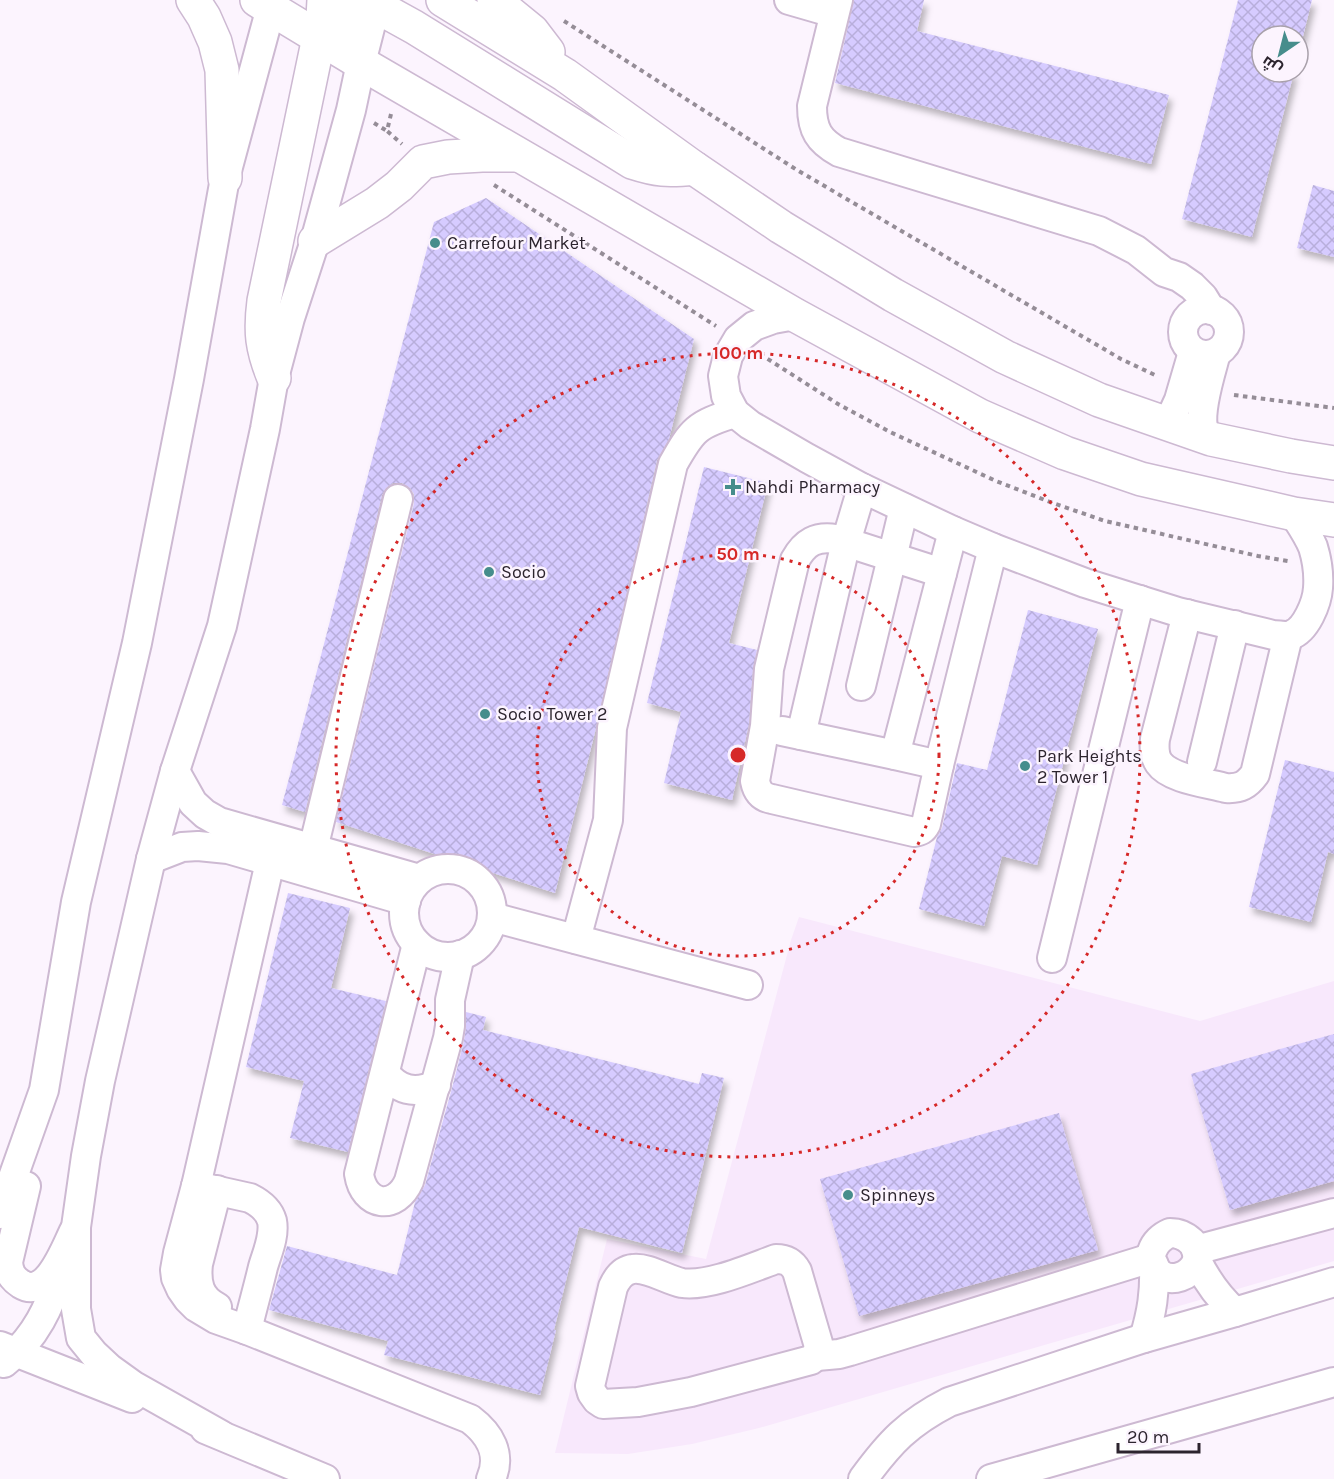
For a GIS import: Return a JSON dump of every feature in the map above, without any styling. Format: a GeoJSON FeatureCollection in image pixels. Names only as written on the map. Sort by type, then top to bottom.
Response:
{"type":"FeatureCollection","features":[{"type":"Feature","properties":{"kind":"main road"},"geometry":{"type":"LineString","coordinates":[[193,0],[204,17],[215,42],[222,70],[225,178]]}},
{"type":"Feature","properties":{"kind":"main road"},"geometry":{"type":"LineString","coordinates":[[274,378],[262,340],[264,301],[319,38],[324,0]]}},
{"type":"Feature","properties":{"kind":"main road"},"geometry":{"type":"LineString","coordinates":[[343,0],[361,63]]}},
{"type":"Feature","properties":{"kind":"main road"},"geometry":{"type":"LineString","coordinates":[[443,0],[565,75],[694,168],[781,227],[893,295],[1005,357],[1099,400],[1211,439],[1334,463]]}},
{"type":"Feature","properties":{"kind":"main road"},"geometry":{"type":"LineString","coordinates":[[494,0],[532,31],[565,75]]}},
{"type":"Feature","properties":{"kind":"main road"},"geometry":{"type":"LineString","coordinates":[[276,2],[319,38],[361,63],[795,315],[980,416],[1065,453],[1141,479],[1294,514],[1334,520]]}},
{"type":"Feature","properties":{"kind":"main road"},"geometry":{"type":"LineString","coordinates":[[370,2],[632,162],[650,168],[669,170],[694,168]]}},
{"type":"Feature","properties":{"kind":"main road"},"geometry":{"type":"LineString","coordinates":[[315,241],[377,203],[399,186],[423,162],[448,157],[519,155]]}},
{"type":"Feature","properties":{"kind":"street"},"geometry":{"type":"LineString","coordinates":[[789,0],[836,7],[812,106],[812,120],[817,134],[827,146],[839,153],[1099,231],[1136,250],[1164,272],[1179,277],[1192,286],[1203,297],[1199,314]]}},
{"type":"Feature","properties":{"kind":"street"},"geometry":{"type":"LineString","coordinates":[[76,1227],[50,1276],[38,1287],[27,1288],[14,1280],[9,1272],[8,1262],[41,1126],[44,1090],[76,902],[137,643],[189,379],[225,178],[276,2]]}},
{"type":"Feature","properties":{"kind":"street"},"geometry":{"type":"LineString","coordinates":[[221,1435],[134,1386],[109,1368],[81,1338],[76,1309],[76,1227],[100,1081],[151,859],[175,771],[222,626],[263,441],[274,378],[351,110],[370,2]]}},
{"type":"Feature","properties":{"kind":"street"},"geometry":{"type":"LineString","coordinates":[[1219,313],[1228,326],[1227,342],[1222,349],[1204,353],[1184,340],[1183,326],[1199,314],[1219,313]]}},
{"type":"Feature","properties":{"kind":"street"},"geometry":{"type":"LineString","coordinates":[[795,315],[773,319],[754,326],[738,339],[728,356],[723,376],[726,396],[735,413],[760,431],[862,488],[993,548],[1140,600],[1187,614],[1288,636],[1304,627],[1323,575],[1305,530],[1294,514]]}},
{"type":"Feature","properties":{"kind":"street"},"geometry":{"type":"LineString","coordinates":[[1204,353],[1195,390],[1203,416],[1203,429],[1211,439]]}},
{"type":"Feature","properties":{"kind":"street"},"geometry":{"type":"LineString","coordinates":[[1171,425],[1179,400],[1195,390]]}},
{"type":"Feature","properties":{"kind":"street"},"geometry":{"type":"LineString","coordinates":[[576,939],[608,820],[612,728],[673,464],[695,430],[712,420],[735,413]]}},
{"type":"Feature","properties":{"kind":"street"},"geometry":{"type":"LineString","coordinates":[[801,735],[846,542],[862,488]]}},
{"type":"Feature","properties":{"kind":"street"},"geometry":{"type":"LineString","coordinates":[[313,849],[398,499]]}},
{"type":"Feature","properties":{"kind":"street"},"geometry":{"type":"LineString","coordinates":[[861,686],[904,508]]}},
{"type":"Feature","properties":{"kind":"street"},"geometry":{"type":"LineString","coordinates":[[895,755],[953,531]]}},
{"type":"Feature","properties":{"kind":"street"},"geometry":{"type":"LineString","coordinates":[[942,573],[846,542],[826,538],[816,539],[800,551],[795,560],[769,669],[765,726],[755,781],[760,794],[766,798],[914,832],[923,829],[993,548]]}},
{"type":"Feature","properties":{"kind":"street"},"geometry":{"type":"LineString","coordinates":[[1052,958],[1140,600]]}},
{"type":"Feature","properties":{"kind":"street"},"geometry":{"type":"LineString","coordinates":[[1187,614],[1155,739],[1154,751],[1158,762],[1166,770],[1176,775],[1226,788],[1235,789],[1243,786],[1255,774],[1288,636]]}},
{"type":"Feature","properties":{"kind":"street"},"geometry":{"type":"LineString","coordinates":[[1202,762],[1235,625]]}},
{"type":"Feature","properties":{"kind":"street"},"geometry":{"type":"LineString","coordinates":[[768,692],[774,698],[792,704],[810,699]]}},
{"type":"Feature","properties":{"kind":"street"},"geometry":{"type":"LineString","coordinates":[[761,743],[771,734],[784,731],[939,765]]}},
{"type":"Feature","properties":{"kind":"street"},"geometry":{"type":"LineString","coordinates":[[175,771],[194,803],[205,814],[219,822],[313,849],[413,890]]}},
{"type":"Feature","properties":{"kind":"street"},"geometry":{"type":"LineString","coordinates":[[151,859],[182,847],[228,849],[270,862],[413,890]]}},
{"type":"Feature","properties":{"kind":"street"},"geometry":{"type":"LineString","coordinates":[[270,862],[206,1188],[176,1261],[176,1278],[188,1299],[196,1307],[216,1319],[249,1321],[470,1419],[491,1441],[495,1456],[491,1479]]}},
{"type":"Feature","properties":{"kind":"street"},"geometry":{"type":"LineString","coordinates":[[447,869],[462,871],[475,878],[485,889],[491,902],[492,917],[487,934],[476,947],[460,955],[445,956],[430,953],[417,944],[406,924],[405,916],[413,890],[432,872],[447,869]]}},
{"type":"Feature","properties":{"kind":"street"},"geometry":{"type":"LineString","coordinates":[[492,917],[748,985]]}},
{"type":"Feature","properties":{"kind":"street"},"geometry":{"type":"LineString","coordinates":[[417,944],[359,1174],[361,1185],[367,1194],[376,1200],[387,1201],[397,1198],[405,1191],[410,1181],[449,1032],[450,1000],[460,955]]}},
{"type":"Feature","properties":{"kind":"street"},"geometry":{"type":"LineString","coordinates":[[385,1073],[391,1081],[408,1089],[427,1089],[436,1085]]}},
{"type":"Feature","properties":{"kind":"street"},"geometry":{"type":"LineString","coordinates":[[0,1214],[44,1090]]}},
{"type":"Feature","properties":{"kind":"street"},"geometry":{"type":"LineString","coordinates":[[206,1188],[250,1198],[258,1202],[272,1221],[271,1237],[249,1321]]}},
{"type":"Feature","properties":{"kind":"street"},"geometry":{"type":"LineString","coordinates":[[1196,1256],[1334,1213]]}},
{"type":"Feature","properties":{"kind":"street"},"geometry":{"type":"LineString","coordinates":[[6,1355],[34,1332],[49,1305],[76,1227]]}},
{"type":"Feature","properties":{"kind":"street"},"geometry":{"type":"LineString","coordinates":[[1152,1262],[1161,1274],[1171,1278],[1182,1277],[1191,1271],[1196,1256]]}},
{"type":"Feature","properties":{"kind":"street"},"geometry":{"type":"LineString","coordinates":[[1196,1256],[1212,1288],[1235,1312]]}},
{"type":"Feature","properties":{"kind":"street"},"geometry":{"type":"LineString","coordinates":[[817,1356],[818,1343],[797,1271],[788,1261],[776,1259],[706,1283],[693,1284],[642,1269],[633,1269],[617,1278],[613,1287],[590,1386],[597,1400],[603,1404],[638,1402],[691,1392],[804,1363],[817,1356],[850,1351],[1152,1262]]}},
{"type":"Feature","properties":{"kind":"street"},"geometry":{"type":"LineString","coordinates":[[1144,1338],[1153,1302],[1152,1262]]}},
{"type":"Feature","properties":{"kind":"street"},"geometry":{"type":"LineString","coordinates":[[862,1479],[907,1428],[927,1413],[949,1402],[1144,1338],[1334,1282]]}},
{"type":"Feature","properties":{"kind":"street"},"geometry":{"type":"LineString","coordinates":[[6,1355],[58,1368],[325,1479]]}},
{"type":"Feature","properties":{"kind":"street"},"geometry":{"type":"LineString","coordinates":[[992,1479],[1334,1382]]}},
{"type":"Feature","properties":{"kind":"path"},"geometry":{"type":"LineString","coordinates":[[562,20],[797,170],[1120,359],[1195,390],[1334,408]]}},
{"type":"Feature","properties":{"kind":"path"},"geometry":{"type":"LineString","coordinates":[[486,180],[788,373],[890,432],[996,481],[1105,521],[1258,556],[1323,575]]}},
{"type":"Feature","properties":{"kind":"shaded area"},"geometry":{"type":"Polygon","coordinates":[[[799,917],[1200,1021],[1334,981],[1334,1261],[759,1428],[692,1444],[628,1454],[555,1453],[607,1239],[706,1259],[799,917]]]}},
{"type":"Feature","properties":{"kind":"building"},"geometry":{"type":"Polygon","coordinates":[[[854,0],[924,0],[917,31],[1169,95],[1151,164],[835,83],[854,0]]]}},
{"type":"Feature","properties":{"kind":"building"},"geometry":{"type":"Polygon","coordinates":[[[1238,0],[1312,0],[1306,24],[1250,24],[1250,84],[1291,84],[1252,237],[1182,219],[1238,0]]]}},
{"type":"Feature","properties":{"kind":"building"},"geometry":{"type":"Polygon","coordinates":[[[1313,185],[1334,191],[1334,257],[1297,248],[1313,185]]]}},
{"type":"Feature","properties":{"kind":"building","name":"Socio"},"geometry":{"type":"Polygon","coordinates":[[[486,198],[694,339],[669,439],[657,460],[595,732],[555,893],[336,822],[414,503],[414,494],[402,483],[393,483],[382,495],[305,812],[282,805],[434,222],[486,198]]]}},
{"type":"Feature","properties":{"kind":"building"},"geometry":{"type":"Polygon","coordinates":[[[704,467],[768,483],[729,643],[757,650],[753,668],[749,724],[732,800],[664,783],[681,712],[647,703],[704,467]]]}},
{"type":"Feature","properties":{"kind":"building","name":"Park Heights 2 Tower 1"},"geometry":{"type":"Polygon","coordinates":[[[1028,610],[1098,629],[1037,865],[1002,856],[984,926],[919,909],[937,837],[942,828],[957,763],[987,770],[1028,610]]]}},
{"type":"Feature","properties":{"kind":"building"},"geometry":{"type":"Polygon","coordinates":[[[1285,760],[1334,772],[1334,854],[1328,852],[1311,922],[1249,907],[1285,760]]]}},
{"type":"Feature","properties":{"kind":"building"},"geometry":{"type":"Polygon","coordinates":[[[288,893],[350,908],[331,988],[386,1001],[348,1152],[290,1138],[304,1081],[246,1067],[288,893]]]}},
{"type":"Feature","properties":{"kind":"building"},"geometry":{"type":"Polygon","coordinates":[[[466,1012],[486,1017],[483,1030],[699,1084],[702,1073],[724,1078],[682,1253],[579,1227],[540,1395],[384,1355],[388,1341],[269,1310],[287,1246],[397,1275],[415,1202],[425,1185],[452,1088],[464,1041],[466,1012]]]}},
{"type":"Feature","properties":{"kind":"building"},"geometry":{"type":"Polygon","coordinates":[[[1334,1034],[1334,1181],[1230,1210],[1191,1074],[1334,1034]]]}},
{"type":"Feature","properties":{"kind":"building"},"geometry":{"type":"Polygon","coordinates":[[[1059,1113],[1098,1250],[859,1316],[820,1179],[1059,1113]]]}},
{"type":"Feature","properties":{"kind":"place","name":"Carrefour Market"},"geometry":{"type":"Point","coordinates":[435,243]}},
{"type":"Feature","properties":{"kind":"place","name":"Nahdi Pharmacy"},"geometry":{"type":"Point","coordinates":[733,487]}},
{"type":"Feature","properties":{"kind":"place","name":"Socio"},"geometry":{"type":"Point","coordinates":[489,572]}},
{"type":"Feature","properties":{"kind":"place","name":"Socio Tower 2"},"geometry":{"type":"Point","coordinates":[485,714]}},
{"type":"Feature","properties":{"kind":"place","name":"Park Heights 2 Tower 1"},"geometry":{"type":"Point","coordinates":[1025,766]}},
{"type":"Feature","properties":{"kind":"place","name":"Spinneys"},"geometry":{"type":"Point","coordinates":[848,1195]}}]}
